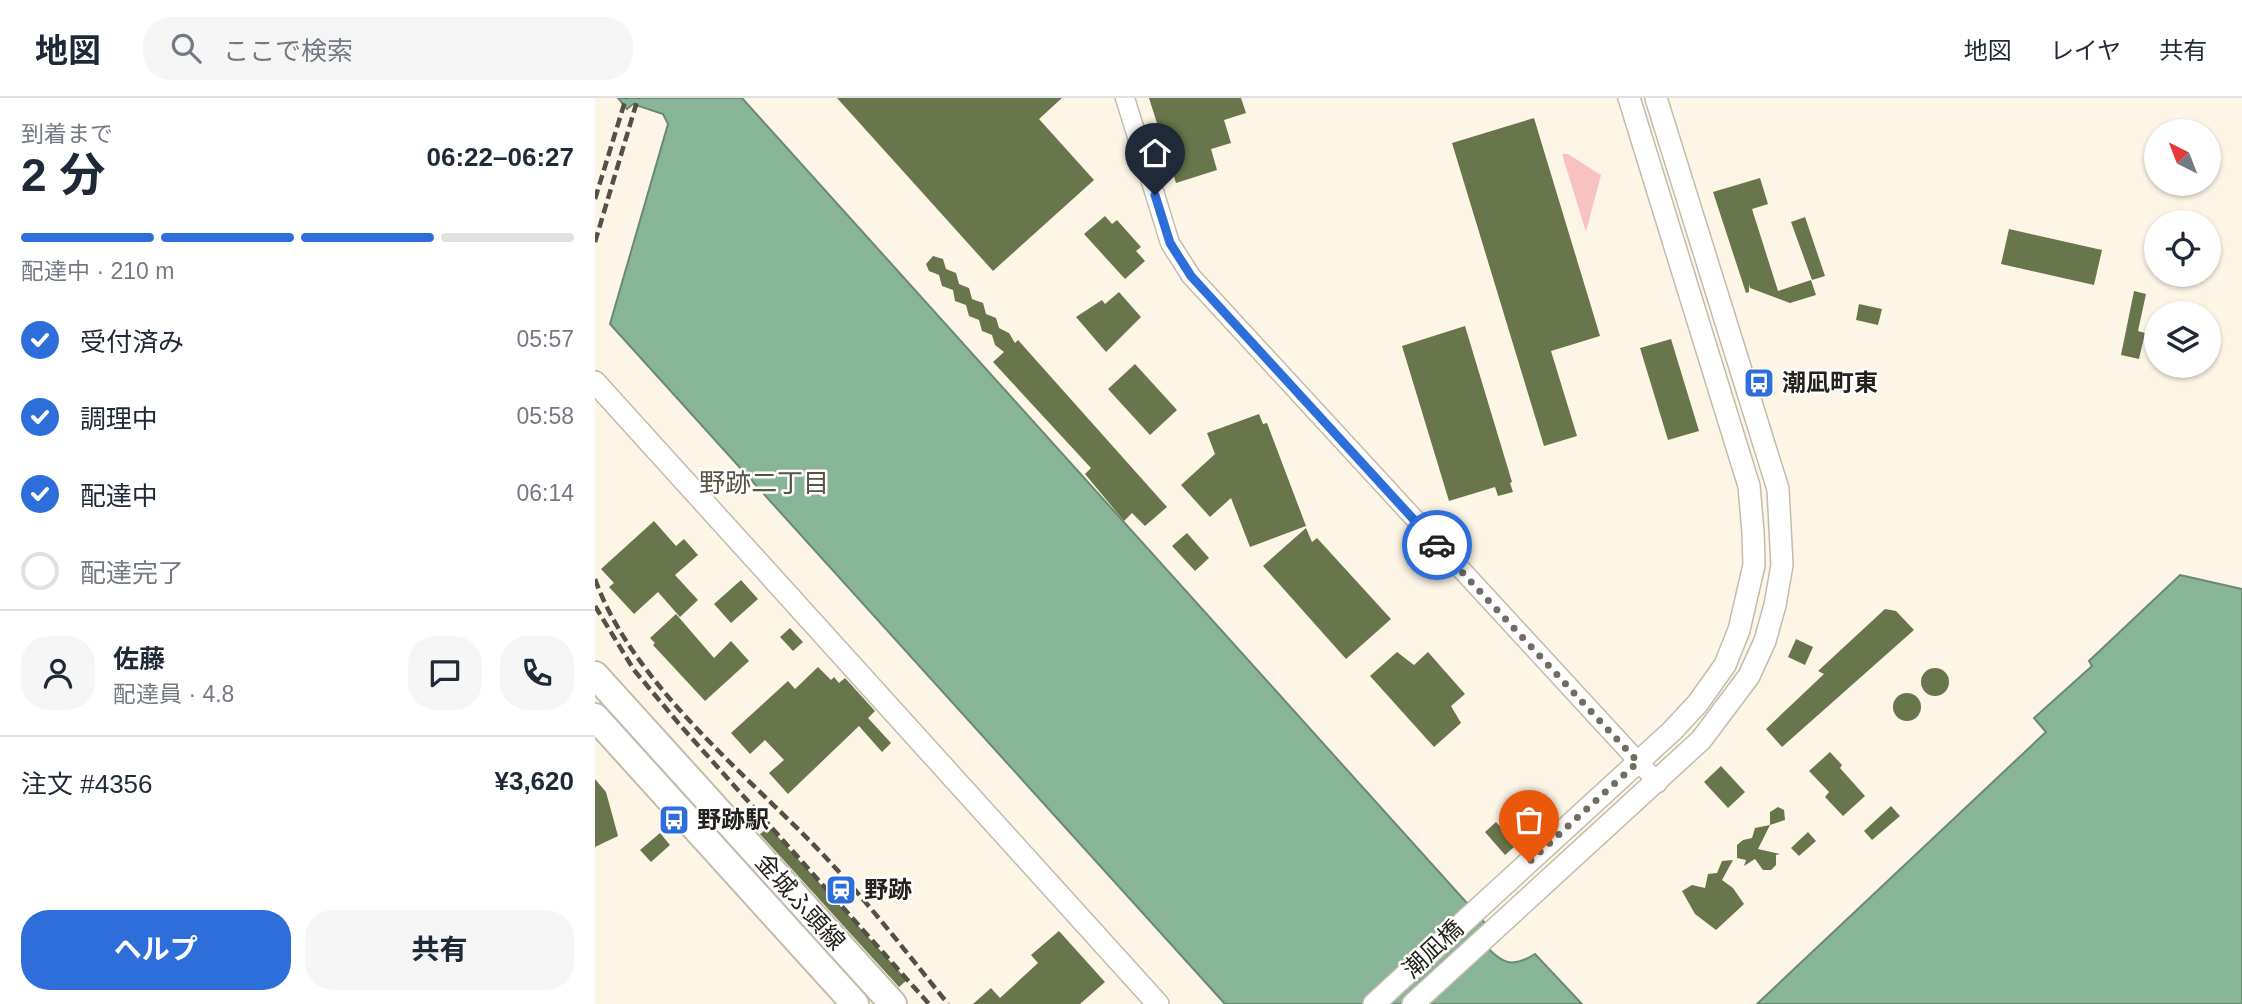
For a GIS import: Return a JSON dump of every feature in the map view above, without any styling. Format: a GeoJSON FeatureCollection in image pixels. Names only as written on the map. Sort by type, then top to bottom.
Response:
{"type":"FeatureCollection","features":[{"type":"Feature","properties":{"kind":"main road","name":"金城ふ頭線"},"geometry":{"type":"LineString","coordinates":[[595,674],[893,1004]]}},
{"type":"Feature","properties":{"kind":"main road","name":"金城ふ頭線"},"geometry":{"type":"LineString","coordinates":[[595,717],[855,1004]]}},
{"type":"Feature","properties":{"kind":"street"},"geometry":{"type":"LineString","coordinates":[[1125,98],[1170,243],[1191,276],[1658,783]]}},
{"type":"Feature","properties":{"kind":"street","name":"潮凪橋"},"geometry":{"type":"LineString","coordinates":[[1374,1004],[1638,762],[1698,702],[1725,665],[1748,599],[1753,565],[1749,486],[1629,98]]}},
{"type":"Feature","properties":{"kind":"street","name":"潮凪橋"},"geometry":{"type":"LineString","coordinates":[[1413,1004],[1658,783],[1701,740],[1748,676],[1768,629],[1782,565],[1778,489],[1656,98]]}},
{"type":"Feature","properties":{"kind":"street"},"geometry":{"type":"LineString","coordinates":[[595,382],[1158,1004]]}},
{"type":"Feature","properties":{"kind":"shaded area"},"geometry":{"type":"Polygon","coordinates":[[[618,98],[742,98],[1493,932],[1482,942],[1506,962],[1519,962],[1535,954],[1582,1004],[1225,1004],[610,324],[668,124],[663,114],[633,104],[627,109],[618,98]]]}},
{"type":"Feature","properties":{"kind":"shaded area"},"geometry":{"type":"Polygon","coordinates":[[[1562,154],[1568,154],[1601,175],[1586,232],[1562,154]]]}},
{"type":"Feature","properties":{"kind":"shaded area"},"geometry":{"type":"Polygon","coordinates":[[[2180,575],[2242,589],[2242,1004],[1757,1004],[2046,732],[2034,718],[2092,666],[2089,661],[2180,575]]]}},
{"type":"Feature","properties":{"kind":"building"},"geometry":{"type":"Polygon","coordinates":[[[837,98],[1062,98],[1039,119],[1094,180],[993,271],[837,98]]]}},
{"type":"Feature","properties":{"kind":"building"},"geometry":{"type":"Polygon","coordinates":[[[1149,98],[1241,98],[1246,113],[1224,120],[1231,143],[1211,149],[1217,170],[1176,183],[1149,98]]]}},
{"type":"Feature","properties":{"kind":"building"},"geometry":{"type":"Polygon","coordinates":[[[1534,118],[1600,336],[1551,351],[1577,436],[1544,446],[1452,143],[1534,118]]]}},
{"type":"Feature","properties":{"kind":"building"},"geometry":{"type":"Polygon","coordinates":[[[1760,178],[1768,204],[1752,209],[1778,291],[1811,280],[1816,295],[1790,303],[1750,288],[1749,284],[1749,292],[1746,293],[1713,192],[1760,178]]]}},
{"type":"Feature","properties":{"kind":"building"},"geometry":{"type":"Polygon","coordinates":[[[1105,216],[1112,224],[1117,220],[1141,247],[1136,251],[1145,261],[1125,279],[1084,234],[1105,216]]]}},
{"type":"Feature","properties":{"kind":"building"},"geometry":{"type":"Polygon","coordinates":[[[1805,217],[1825,276],[1812,280],[1791,222],[1805,217]]]}},
{"type":"Feature","properties":{"kind":"building"},"geometry":{"type":"Polygon","coordinates":[[[2009,229],[2102,250],[2094,285],[2001,264],[2009,229]]]}},
{"type":"Feature","properties":{"kind":"building"},"geometry":{"type":"Polygon","coordinates":[[[933,256],[943,259],[946,269],[956,273],[959,284],[969,288],[972,299],[983,303],[986,314],[996,318],[999,328],[1009,333],[1015,343],[1018,340],[1167,507],[1145,526],[1132,513],[1124,521],[1085,474],[1091,468],[993,362],[1004,352],[995,345],[992,335],[982,331],[979,320],[969,316],[966,305],[955,301],[953,290],[942,286],[939,275],[929,271],[926,264],[933,256]]]}},
{"type":"Feature","properties":{"kind":"building"},"geometry":{"type":"Polygon","coordinates":[[[2134,291],[2146,294],[2138,331],[2144,333],[2139,359],[2121,355],[2134,291]]]}},
{"type":"Feature","properties":{"kind":"building"},"geometry":{"type":"Polygon","coordinates":[[[1119,292],[1141,317],[1106,352],[1076,317],[1102,300],[1105,304],[1119,292]]]}},
{"type":"Feature","properties":{"kind":"building"},"geometry":{"type":"Polygon","coordinates":[[[1859,304],[1882,309],[1878,325],[1856,320],[1859,304]]]}},
{"type":"Feature","properties":{"kind":"building"},"geometry":{"type":"Polygon","coordinates":[[[1465,326],[1513,492],[1498,496],[1495,487],[1449,501],[1402,346],[1465,326]]]}},
{"type":"Feature","properties":{"kind":"building"},"geometry":{"type":"Polygon","coordinates":[[[1671,339],[1699,431],[1668,440],[1640,348],[1671,339]]]}},
{"type":"Feature","properties":{"kind":"building"},"geometry":{"type":"Polygon","coordinates":[[[1135,364],[1177,410],[1150,435],[1108,389],[1135,364]]]}},
{"type":"Feature","properties":{"kind":"building"},"geometry":{"type":"Polygon","coordinates":[[[1259,414],[1263,424],[1267,423],[1306,526],[1250,547],[1231,498],[1210,517],[1181,485],[1215,454],[1207,433],[1259,414]]]}},
{"type":"Feature","properties":{"kind":"building"},"geometry":{"type":"Polygon","coordinates":[[[654,521],[676,546],[684,539],[698,555],[675,575],[698,600],[680,617],[658,592],[634,614],[609,587],[614,583],[601,569],[654,521]]]}},
{"type":"Feature","properties":{"kind":"building"},"geometry":{"type":"Polygon","coordinates":[[[1306,528],[1312,542],[1317,538],[1391,619],[1346,659],[1263,566],[1306,528]]]}},
{"type":"Feature","properties":{"kind":"building"},"geometry":{"type":"Polygon","coordinates":[[[1187,533],[1209,558],[1195,571],[1172,546],[1187,533]]]}},
{"type":"Feature","properties":{"kind":"building"},"geometry":{"type":"Polygon","coordinates":[[[741,580],[758,599],[731,623],[714,604],[741,580]]]}},
{"type":"Feature","properties":{"kind":"building"},"geometry":{"type":"Polygon","coordinates":[[[1885,609],[1896,611],[1914,630],[1782,747],[1766,729],[1824,674],[1818,671],[1885,609]]]}},
{"type":"Feature","properties":{"kind":"building"},"geometry":{"type":"Polygon","coordinates":[[[676,614],[714,658],[731,641],[749,661],[705,701],[653,645],[655,643],[650,638],[676,614]]]}},
{"type":"Feature","properties":{"kind":"building"},"geometry":{"type":"Polygon","coordinates":[[[790,628],[803,642],[793,651],[780,637],[790,628]]]}},
{"type":"Feature","properties":{"kind":"building"},"geometry":{"type":"Polygon","coordinates":[[[1796,639],[1813,647],[1805,665],[1788,657],[1796,639]]]}},
{"type":"Feature","properties":{"kind":"building"},"geometry":{"type":"Polygon","coordinates":[[[1397,652],[1414,665],[1428,652],[1465,694],[1451,706],[1461,723],[1434,747],[1370,676],[1397,652]]]}},
{"type":"Feature","properties":{"kind":"building"},"geometry":{"type":"Polygon","coordinates":[[[818,667],[831,680],[834,677],[839,683],[845,678],[875,711],[868,718],[891,743],[882,752],[859,726],[788,794],[769,773],[784,760],[765,740],[750,754],[731,733],[788,681],[795,689],[818,667]]]}},
{"type":"Feature","properties":{"kind":"building"},"geometry":{"type":"Polygon","coordinates":[[[1935,668],[1945,672],[1949,682],[1945,692],[1935,696],[1925,692],[1921,682],[1925,672],[1935,668]]]}},
{"type":"Feature","properties":{"kind":"building"},"geometry":{"type":"Polygon","coordinates":[[[1907,693],[1917,697],[1921,707],[1917,717],[1907,721],[1897,717],[1893,707],[1897,697],[1907,693]]]}},
{"type":"Feature","properties":{"kind":"building"},"geometry":{"type":"Polygon","coordinates":[[[1830,752],[1842,765],[1840,768],[1865,796],[1843,816],[1825,797],[1829,792],[1809,771],[1830,752]]]}},
{"type":"Feature","properties":{"kind":"building"},"geometry":{"type":"Polygon","coordinates":[[[1721,766],[1745,792],[1728,808],[1704,782],[1721,766]]]}},
{"type":"Feature","properties":{"kind":"building"},"geometry":{"type":"Polygon","coordinates":[[[595,779],[606,792],[618,836],[595,847],[595,779]]]}},
{"type":"Feature","properties":{"kind":"building"},"geometry":{"type":"Polygon","coordinates":[[[1891,806],[1900,816],[1872,840],[1864,831],[1891,806]]]}},
{"type":"Feature","properties":{"kind":"building"},"geometry":{"type":"Polygon","coordinates":[[[1778,807],[1784,810],[1785,820],[1770,825],[1770,812],[1778,807]]]}},
{"type":"Feature","properties":{"kind":"building"},"geometry":{"type":"Polygon","coordinates":[[[1532,817],[1539,825],[1505,855],[1485,832],[1496,822],[1509,836],[1532,817]]]}},
{"type":"Feature","properties":{"kind":"building"},"geometry":{"type":"Polygon","coordinates":[[[1770,825],[1758,849],[1780,854],[1776,855],[1776,865],[1771,870],[1763,870],[1755,859],[1744,866],[1746,860],[1737,858],[1737,845],[1752,838],[1755,828],[1770,825]]]}},
{"type":"Feature","properties":{"kind":"building"},"geometry":{"type":"Polygon","coordinates":[[[769,827],[907,980],[899,987],[760,834],[769,827]]]}},
{"type":"Feature","properties":{"kind":"building"},"geometry":{"type":"Polygon","coordinates":[[[1808,832],[1816,841],[1799,856],[1791,848],[1808,832]]]}},
{"type":"Feature","properties":{"kind":"building"},"geometry":{"type":"Polygon","coordinates":[[[660,833],[670,845],[651,862],[640,850],[660,833]]]}},
{"type":"Feature","properties":{"kind":"building"},"geometry":{"type":"Polygon","coordinates":[[[1733,860],[1722,880],[1733,888],[1744,904],[1716,930],[1695,914],[1682,891],[1692,885],[1705,888],[1708,874],[1717,873],[1722,861],[1733,860]]]}},
{"type":"Feature","properties":{"kind":"building"},"geometry":{"type":"Polygon","coordinates":[[[1059,931],[1105,982],[1080,1004],[973,1004],[991,988],[1000,998],[1038,963],[1031,955],[1059,931]]]}},
{"type":"Feature","properties":{"kind":"railway"},"geometry":{"type":"LineString","coordinates":[[595,199],[626,98]]}},
{"type":"Feature","properties":{"kind":"railway"},"geometry":{"type":"LineString","coordinates":[[595,242],[638,98]]}},
{"type":"Feature","properties":{"kind":"railway"},"geometry":{"type":"LineString","coordinates":[[595,579],[611,616],[659,686],[719,752],[828,860],[948,1004]]}},
{"type":"Feature","properties":{"kind":"railway"},"geometry":{"type":"LineString","coordinates":[[595,606],[634,670],[680,725],[929,1004]]}},
{"type":"Feature","properties":{"kind":"way so far"},"geometry":{"type":"LineString","coordinates":[[1437,545],[1638,762],[1529,862]]}},
{"type":"Feature","properties":{"kind":"place","name":"潮凪町東"},"geometry":{"type":"Point","coordinates":[1759,383]}},
{"type":"Feature","properties":{"kind":"place","name":"野跡駅"},"geometry":{"type":"Point","coordinates":[674,820]}},
{"type":"Feature","properties":{"kind":"place","name":"野跡"},"geometry":{"type":"Point","coordinates":[841,890]}},
{"type":"Feature","properties":{"kind":"district","name":"野跡二丁目"},"geometry":{"type":"Point","coordinates":[764,483]}},
{"type":"Feature","properties":{"kind":"route"},"geometry":{"type":"LineString","coordinates":[[1155,195],[1170,243],[1191,276],[1437,545]]}}]}
